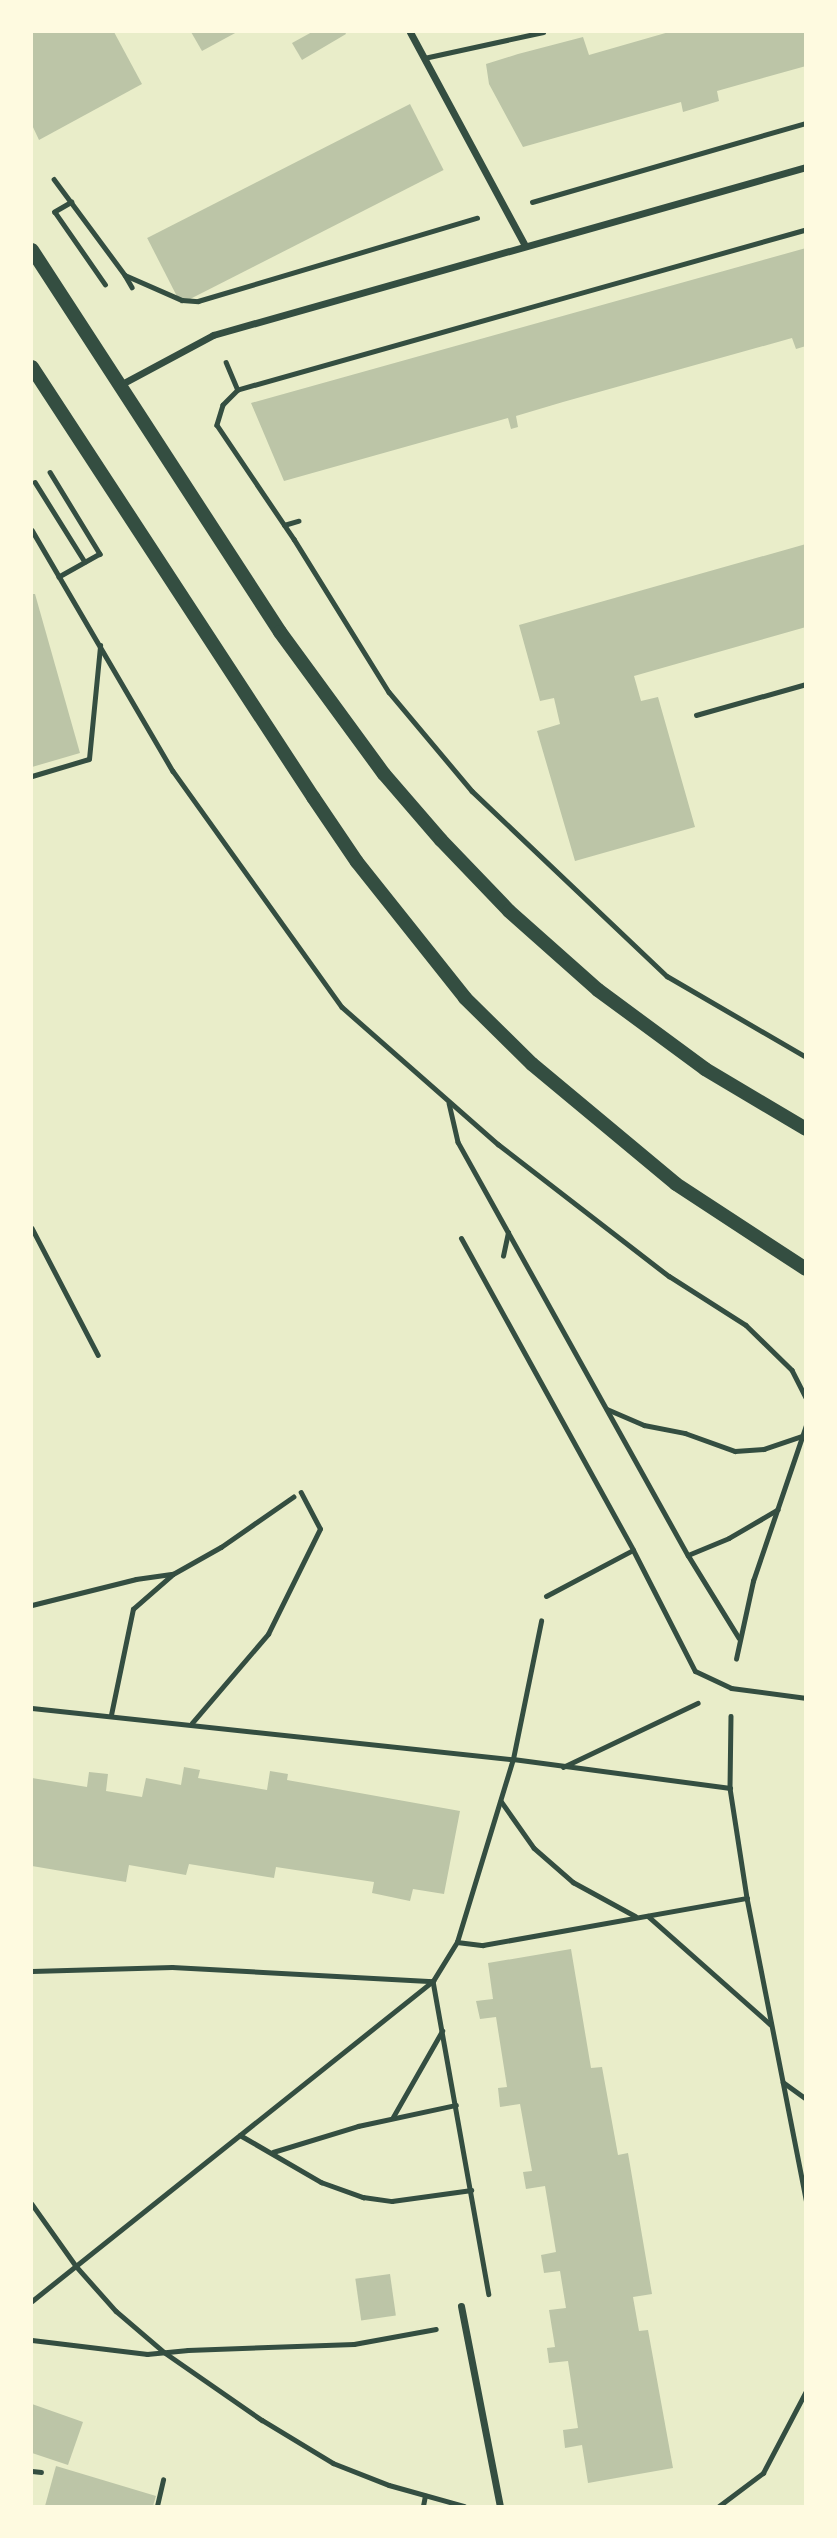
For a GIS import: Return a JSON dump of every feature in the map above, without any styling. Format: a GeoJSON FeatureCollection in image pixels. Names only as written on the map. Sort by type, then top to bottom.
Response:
{"type":"FeatureCollection","features":[{"type":"Feature","properties":{"kind":"main road"},"geometry":{"type":"LineString","coordinates":[[32,250],[280,632],[384,774],[441,840],[509,911],[598,990],[705,1069],[806,1129]]}},
{"type":"Feature","properties":{"kind":"main road"},"geometry":{"type":"LineString","coordinates":[[32,367],[357,862],[465,998],[532,1064],[676,1184],[806,1269]]}},
{"type":"Feature","properties":{"kind":"street"},"geometry":{"type":"LineString","coordinates":[[410,32],[525,246]]}},
{"type":"Feature","properties":{"kind":"street"},"geometry":{"type":"LineString","coordinates":[[118,386],[214,335],[806,167]]}},
{"type":"Feature","properties":{"kind":"street"},"geometry":{"type":"LineString","coordinates":[[461,2306],[500,2507]]}},
{"type":"Feature","properties":{"kind":"lane"},"geometry":{"type":"LineString","coordinates":[[425,58],[543,32]]}},
{"type":"Feature","properties":{"kind":"lane"},"geometry":{"type":"LineString","coordinates":[[461,1238],[633,1550],[695,1671],[731,1688],[806,1698]]}},
{"type":"Feature","properties":{"kind":"lane"},"geometry":{"type":"LineString","coordinates":[[546,1596],[633,1550]]}},
{"type":"Feature","properties":{"kind":"path"},"geometry":{"type":"LineString","coordinates":[[54,178],[132,287]]}},
{"type":"Feature","properties":{"kind":"path"},"geometry":{"type":"LineString","coordinates":[[72,202],[55,212],[106,284]]}},
{"type":"Feature","properties":{"kind":"path"},"geometry":{"type":"LineString","coordinates":[[806,229],[239,390],[223,405],[217,425],[284,525],[389,692],[472,791],[667,976],[806,1057]]}},
{"type":"Feature","properties":{"kind":"path"},"geometry":{"type":"LineString","coordinates":[[125,275],[182,300],[198,301]]}},
{"type":"Feature","properties":{"kind":"path"},"geometry":{"type":"LineString","coordinates":[[50,472],[100,554],[59,577]]}},
{"type":"Feature","properties":{"kind":"path"},"geometry":{"type":"LineString","coordinates":[[35,482],[85,562]]}},
{"type":"Feature","properties":{"kind":"path"},"geometry":{"type":"LineString","coordinates":[[284,525],[299,521]]}},
{"type":"Feature","properties":{"kind":"path"},"geometry":{"type":"LineString","coordinates":[[32,530],[173,771],[342,1007],[498,1144],[669,1276],[746,1325],[792,1370],[806,1397]]}},
{"type":"Feature","properties":{"kind":"path"},"geometry":{"type":"LineString","coordinates":[[32,776],[89,759],[100,646]]}},
{"type":"Feature","properties":{"kind":"path"},"geometry":{"type":"LineString","coordinates":[[696,715],[806,684]]}},
{"type":"Feature","properties":{"kind":"path"},"geometry":{"type":"LineString","coordinates":[[449,1100],[458,1142],[688,1555],[739,1639]]}},
{"type":"Feature","properties":{"kind":"path"},"geometry":{"type":"LineString","coordinates":[[32,1228],[98,1355]]}},
{"type":"Feature","properties":{"kind":"path"},"geometry":{"type":"LineString","coordinates":[[606,1409],[644,1425],[685,1433],[736,1451],[764,1449],[802,1436]]}},
{"type":"Feature","properties":{"kind":"path"},"geometry":{"type":"LineString","coordinates":[[806,1425],[753,1581],[739,1639],[731,1688],[730,1788],[747,1898],[806,2200]]}},
{"type":"Feature","properties":{"kind":"path"},"geometry":{"type":"LineString","coordinates":[[192,1724],[268,1634],[320,1529],[301,1493]]}},
{"type":"Feature","properties":{"kind":"path"},"geometry":{"type":"LineString","coordinates":[[111,1715],[133,1609],[173,1574],[221,1547],[293,1497]]}},
{"type":"Feature","properties":{"kind":"path"},"geometry":{"type":"LineString","coordinates":[[688,1555],[729,1538],[777,1510]]}},
{"type":"Feature","properties":{"kind":"path"},"geometry":{"type":"LineString","coordinates":[[32,1605],[136,1579],[173,1574]]}},
{"type":"Feature","properties":{"kind":"path"},"geometry":{"type":"LineString","coordinates":[[32,2301],[433,1981],[457,1942],[501,1800],[513,1759],[546,1596]]}},
{"type":"Feature","properties":{"kind":"path"},"geometry":{"type":"LineString","coordinates":[[563,1767],[731,1688]]}},
{"type":"Feature","properties":{"kind":"path"},"geometry":{"type":"LineString","coordinates":[[32,1708],[513,1759],[730,1788]]}},
{"type":"Feature","properties":{"kind":"path"},"geometry":{"type":"LineString","coordinates":[[501,1800],[534,1848],[573,1882],[637,1917]]}},
{"type":"Feature","properties":{"kind":"path"},"geometry":{"type":"LineString","coordinates":[[457,1942],[483,1945],[747,1898]]}},
{"type":"Feature","properties":{"kind":"path"},"geometry":{"type":"LineString","coordinates":[[648,1916],[772,2025]]}},
{"type":"Feature","properties":{"kind":"path"},"geometry":{"type":"LineString","coordinates":[[32,1971],[172,1967],[433,1981]]}},
{"type":"Feature","properties":{"kind":"path"},"geometry":{"type":"LineString","coordinates":[[433,1981],[491,2300],[461,2306]]}},
{"type":"Feature","properties":{"kind":"path"},"geometry":{"type":"LineString","coordinates":[[392,2118],[443,2029]]}},
{"type":"Feature","properties":{"kind":"path"},"geometry":{"type":"LineString","coordinates":[[783,2081],[806,2099]]}},
{"type":"Feature","properties":{"kind":"path"},"geometry":{"type":"LineString","coordinates":[[272,2152],[392,2118],[456,2105]]}},
{"type":"Feature","properties":{"kind":"path"},"geometry":{"type":"LineString","coordinates":[[240,2135],[321,2182],[363,2197],[392,2201],[471,2190]]}},
{"type":"Feature","properties":{"kind":"path"},"geometry":{"type":"LineString","coordinates":[[32,2204],[76,2266],[116,2311],[164,2352],[262,2420],[332,2463],[390,2486],[464,2507]]}},
{"type":"Feature","properties":{"kind":"path"},"geometry":{"type":"LineString","coordinates":[[32,2340],[147,2354],[354,2344],[464,2323]]}},
{"type":"Feature","properties":{"kind":"path"},"geometry":{"type":"LineString","coordinates":[[719,2507],[763,2473],[806,2391]]}},
{"type":"Feature","properties":{"kind":"path"},"geometry":{"type":"LineString","coordinates":[[32,2471],[41,2472]]}},
{"type":"Feature","properties":{"kind":"path"},"geometry":{"type":"LineString","coordinates":[[157,2507],[163,2480]]}},
{"type":"Feature","properties":{"kind":"path"},"geometry":{"type":"LineString","coordinates":[[423,2507],[425,2496]]}},
{"type":"Feature","properties":{"kind":"building"},"geometry":{"type":"Polygon","coordinates":[[[32,32],[114,32],[142,84],[39,140],[32,125],[32,32]]]}},
{"type":"Feature","properties":{"kind":"building"},"geometry":{"type":"Polygon","coordinates":[[[191,32],[237,32],[202,51],[191,32]]]}},
{"type":"Feature","properties":{"kind":"building"},"geometry":{"type":"Polygon","coordinates":[[[312,32],[346,34],[302,60],[292,43],[312,32]]]}},
{"type":"Feature","properties":{"kind":"building"},"geometry":{"type":"Polygon","coordinates":[[[669,32],[806,32],[806,66],[717,91],[719,101],[683,112],[681,102],[523,147],[489,84],[486,64],[518,54],[583,37],[589,55],[669,32]]]}},
{"type":"Feature","properties":{"kind":"building"},"geometry":{"type":"Polygon","coordinates":[[[410,104],[444,170],[181,304],[147,238],[410,104]]]}},
{"type":"Feature","properties":{"kind":"building"},"geometry":{"type":"Polygon","coordinates":[[[806,248],[806,346],[796,349],[792,338],[563,402],[516,416],[518,427],[511,429],[508,418],[284,481],[251,403],[806,248]]]}},
{"type":"Feature","properties":{"kind":"building"},"geometry":{"type":"Polygon","coordinates":[[[806,544],[806,627],[634,676],[641,701],[658,697],[695,827],[575,861],[537,731],[560,724],[554,698],[540,701],[519,625],[806,544]]]}},
{"type":"Feature","properties":{"kind":"building"},"geometry":{"type":"Polygon","coordinates":[[[32,594],[35,594],[80,753],[32,767],[32,594]]]}},
{"type":"Feature","properties":{"kind":"building"},"geometry":{"type":"Polygon","coordinates":[[[184,1767],[200,1770],[198,1778],[267,1790],[270,1771],[288,1774],[287,1780],[460,1811],[444,1894],[413,1889],[410,1901],[372,1893],[374,1882],[276,1867],[274,1878],[189,1864],[186,1875],[129,1865],[126,1882],[32,1866],[32,1778],[87,1787],[89,1772],[108,1774],[106,1791],[142,1797],[146,1778],[181,1785],[184,1767]]]}},
{"type":"Feature","properties":{"kind":"building"},"geometry":{"type":"Polygon","coordinates":[[[571,1949],[591,2068],[602,2067],[618,2155],[628,2153],[652,2294],[633,2297],[639,2331],[648,2330],[673,2468],[588,2483],[582,2445],[565,2448],[563,2430],[578,2428],[568,2361],[549,2363],[547,2348],[555,2347],[549,2310],[566,2308],[560,2271],[544,2273],[541,2255],[556,2252],[545,2186],[526,2189],[523,2172],[532,2171],[520,2104],[500,2107],[498,2088],[507,2087],[496,2017],[480,2019],[476,2001],[493,1999],[488,1963],[571,1949]]]}},
{"type":"Feature","properties":{"kind":"building"},"geometry":{"type":"Polygon","coordinates":[[[390,2274],[396,2316],[361,2320],[355,2279],[390,2274]]]}},
{"type":"Feature","properties":{"kind":"building"},"geometry":{"type":"Polygon","coordinates":[[[32,2404],[83,2422],[68,2465],[32,2453],[32,2404]]]}},
{"type":"Feature","properties":{"kind":"building"},"geometry":{"type":"Polygon","coordinates":[[[56,2466],[156,2496],[153,2506],[45,2506],[56,2466]]]}}]}
